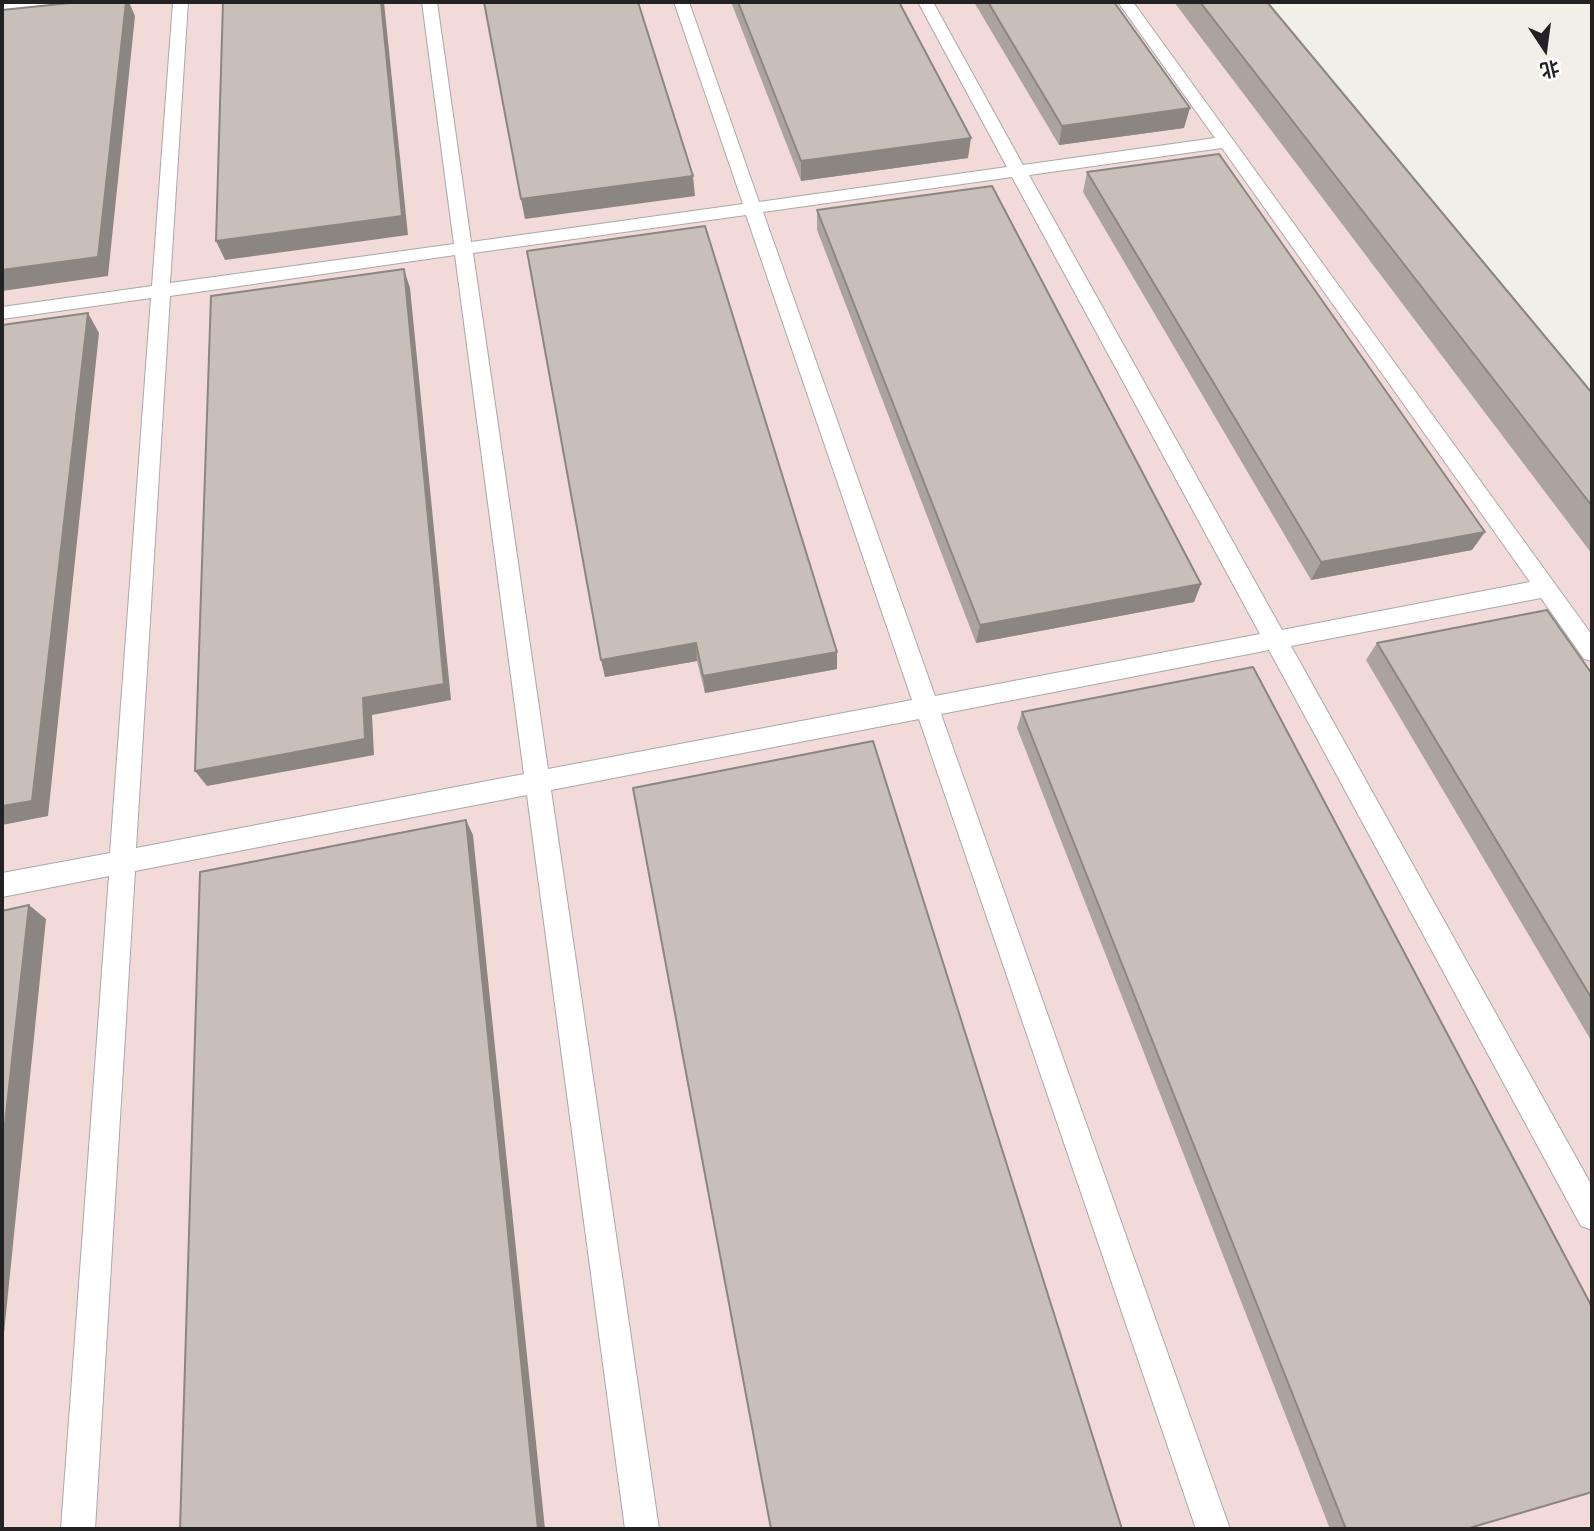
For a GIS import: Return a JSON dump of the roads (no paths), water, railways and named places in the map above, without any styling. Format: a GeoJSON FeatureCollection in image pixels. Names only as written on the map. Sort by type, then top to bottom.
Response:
{"type":"FeatureCollection","features":[{"type":"Feature","properties":{"kind":"lane"},"geometry":{"type":"LineString","coordinates":[[2,7],[59,2]]}},
{"type":"Feature","properties":{"kind":"lane"},"geometry":{"type":"LineString","coordinates":[[78,1529],[180,2]]}},
{"type":"Feature","properties":{"kind":"lane"},"geometry":{"type":"LineString","coordinates":[[429,2],[642,1529]]}},
{"type":"Feature","properties":{"kind":"lane"},"geometry":{"type":"LineString","coordinates":[[681,2],[1213,1529]]}},
{"type":"Feature","properties":{"kind":"lane"},"geometry":{"type":"LineString","coordinates":[[925,2],[1592,1215]]}},
{"type":"Feature","properties":{"kind":"lane"},"geometry":{"type":"LineString","coordinates":[[1126,2],[1592,652]]}},
{"type":"Feature","properties":{"kind":"lane"},"geometry":{"type":"LineString","coordinates":[[2,313],[1226,142]]}},
{"type":"Feature","properties":{"kind":"lane"},"geometry":{"type":"LineString","coordinates":[[2,885],[1546,588]]}}]}
